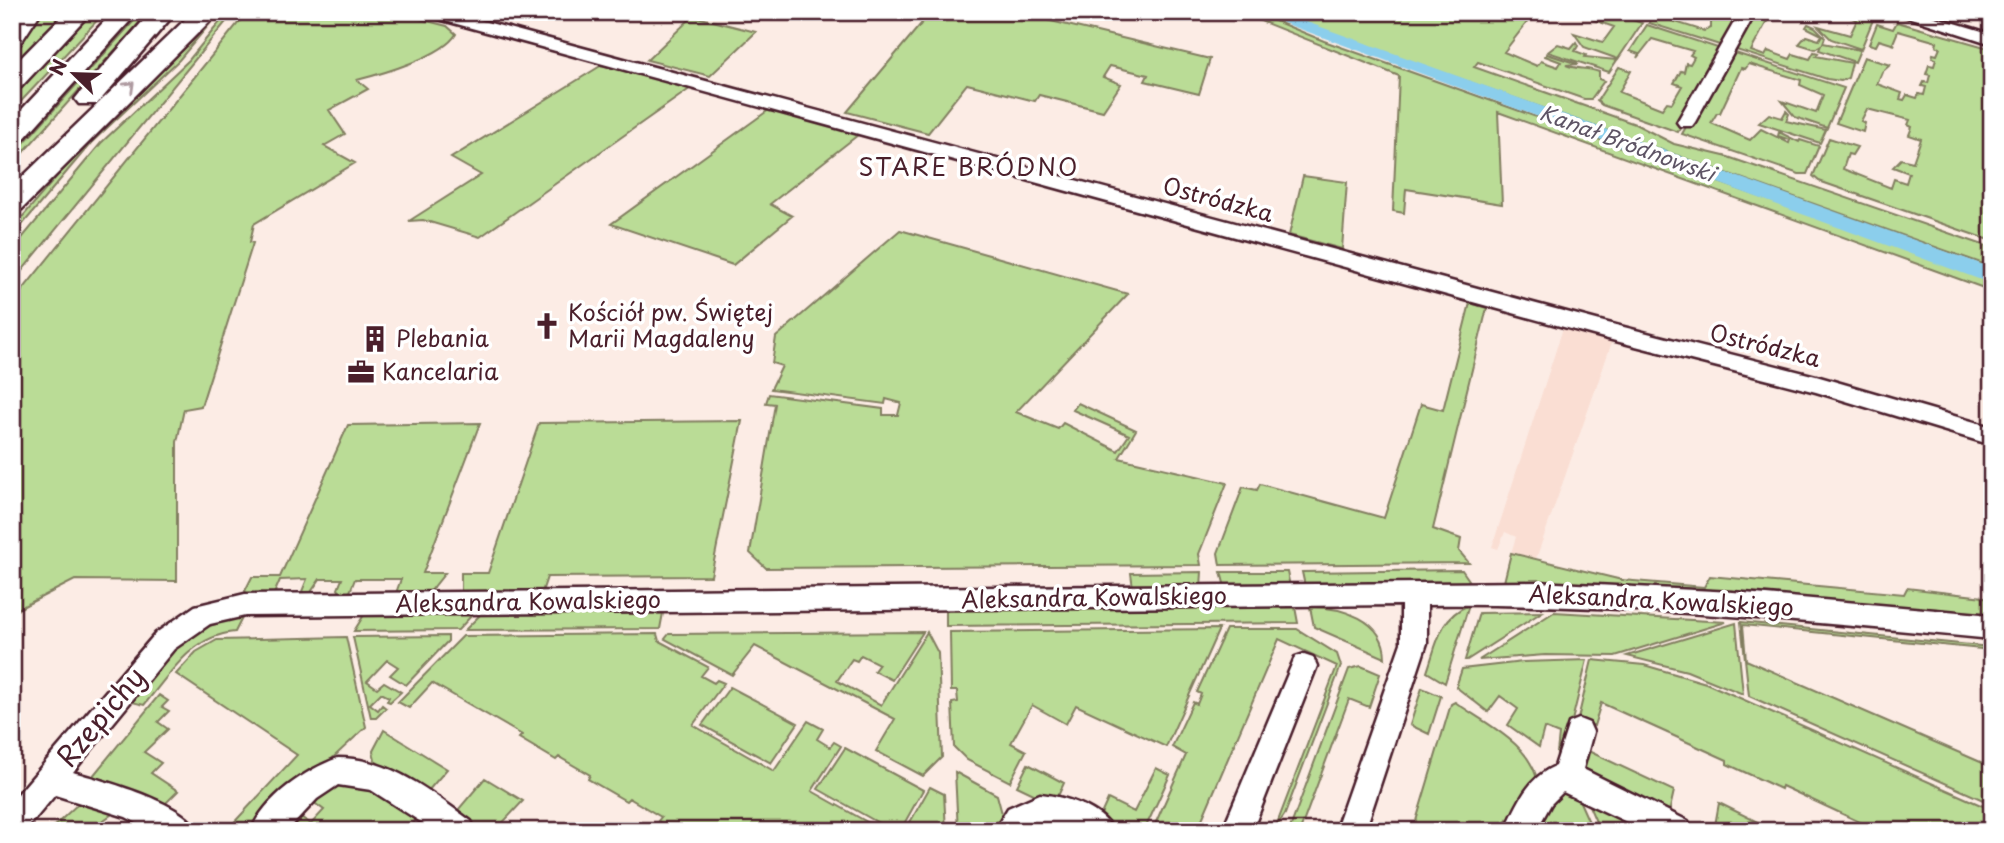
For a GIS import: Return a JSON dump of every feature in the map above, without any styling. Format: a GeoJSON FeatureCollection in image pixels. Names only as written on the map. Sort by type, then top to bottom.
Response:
{"type":"FeatureCollection","features":[{"type":"Feature","properties":{"kind":"highway"},"geometry":{"type":"LineString","coordinates":[[12,82],[79,12]]}},
{"type":"Feature","properties":{"kind":"highway"},"geometry":{"type":"LineString","coordinates":[[12,136],[126,12]]}},
{"type":"Feature","properties":{"kind":"highway"},"geometry":{"type":"LineString","coordinates":[[12,185],[164,12]]}},
{"type":"Feature","properties":{"kind":"highway"},"geometry":{"type":"LineString","coordinates":[[12,203],[207,12]]}},
{"type":"Feature","properties":{"kind":"street"},"geometry":{"type":"LineString","coordinates":[[12,43],[33,12]]}},
{"type":"Feature","properties":{"kind":"street","name":"Ostródzka"},"geometry":{"type":"LineString","coordinates":[[430,12],[1591,326],[1816,384],[1992,436]]}},
{"type":"Feature","properties":{"kind":"street"},"geometry":{"type":"LineString","coordinates":[[1686,122],[1748,12]]}},
{"type":"Feature","properties":{"kind":"street"},"geometry":{"type":"LineString","coordinates":[[1900,12],[1922,15],[1984,33]]}},
{"type":"Feature","properties":{"kind":"street"},"geometry":{"type":"LineString","coordinates":[[1350,831],[1414,643],[1416,615],[1411,594]]}},
{"type":"Feature","properties":{"kind":"street","name":"Aleksandra Kowalskiego"},"geometry":{"type":"LineString","coordinates":[[198,617],[216,610],[245,605],[1411,594],[1617,595],[1835,611],[1992,627]]}},
{"type":"Feature","properties":{"kind":"street","name":"Rzepichy"},"geometry":{"type":"LineString","coordinates":[[12,824],[160,646],[198,617]]}},
{"type":"Feature","properties":{"kind":"street"},"geometry":{"type":"LineString","coordinates":[[1237,831],[1304,666]]}},
{"type":"Feature","properties":{"kind":"street"},"geometry":{"type":"LineString","coordinates":[[1566,777],[1579,732]]}},
{"type":"Feature","properties":{"kind":"street"},"geometry":{"type":"LineString","coordinates":[[266,831],[321,778],[354,770],[371,773],[461,831]]}},
{"type":"Feature","properties":{"kind":"street"},"geometry":{"type":"LineString","coordinates":[[1520,831],[1549,783],[1557,777],[1566,777],[1678,831]]}},
{"type":"Feature","properties":{"kind":"street"},"geometry":{"type":"LineString","coordinates":[[49,779],[132,804],[182,831]]}},
{"type":"Feature","properties":{"kind":"street"},"geometry":{"type":"LineString","coordinates":[[1009,831],[1024,814],[1042,808],[1058,810],[1098,831]]}},
{"type":"Feature","properties":{"kind":"shaded area"},"geometry":{"type":"Polygon","coordinates":[[[1563,328],[1612,342],[1536,559],[1511,553],[1516,537],[1505,532],[1498,549],[1492,547],[1563,328]]]}},
{"type":"Feature","properties":{"kind":"green space"},"geometry":{"type":"Polygon","coordinates":[[[40,12],[71,12],[12,73],[12,52],[40,12]]]}},
{"type":"Feature","properties":{"kind":"green space"},"geometry":{"type":"Polygon","coordinates":[[[91,12],[105,12],[12,111],[12,98],[91,12]]]}},
{"type":"Feature","properties":{"kind":"green space"},"geometry":{"type":"Polygon","coordinates":[[[142,12],[149,12],[12,165],[12,156],[142,12]]]}},
{"type":"Feature","properties":{"kind":"green space"},"geometry":{"type":"Polygon","coordinates":[[[228,12],[234,12],[12,283],[12,250],[101,143],[189,60],[228,12]]]}},
{"type":"Feature","properties":{"kind":"green space"},"geometry":{"type":"Polygon","coordinates":[[[247,12],[411,12],[404,15],[447,26],[456,34],[439,50],[426,57],[357,80],[368,89],[329,110],[345,134],[324,146],[355,163],[254,224],[250,242],[253,243],[201,406],[184,409],[177,442],[177,581],[75,580],[12,612],[12,303],[247,12]]]}},
{"type":"Feature","properties":{"kind":"green space"},"geometry":{"type":"Polygon","coordinates":[[[931,12],[1013,12],[1210,59],[1199,94],[1145,81],[1148,75],[1110,66],[1103,77],[1121,84],[1103,111],[1039,95],[1035,101],[967,84],[928,133],[847,112],[931,12]]]}},
{"type":"Feature","properties":{"kind":"green space"},"geometry":{"type":"Polygon","coordinates":[[[1238,12],[1253,12],[1324,41],[1992,280],[1992,291],[1498,112],[1502,204],[1406,189],[1404,213],[1393,211],[1399,76],[1238,12]]]}},
{"type":"Feature","properties":{"kind":"green space"},"geometry":{"type":"Polygon","coordinates":[[[1272,12],[1535,12],[1504,52],[1537,66],[1541,61],[1558,67],[1561,62],[1545,56],[1547,54],[1578,64],[1566,65],[1570,67],[1599,72],[1599,79],[1604,81],[1591,99],[1584,99],[1478,62],[1474,67],[1635,124],[1674,144],[1728,157],[1992,248],[1992,267],[1272,12]]]}},
{"type":"Feature","properties":{"kind":"green space"},"geometry":{"type":"Polygon","coordinates":[[[1589,12],[1607,12],[1642,23],[1618,59],[1584,47],[1574,33],[1603,42],[1614,27],[1594,20],[1598,15],[1589,12]]]}},
{"type":"Feature","properties":{"kind":"green space"},"geometry":{"type":"Polygon","coordinates":[[[1655,12],[1675,15],[1672,21],[1704,31],[1711,28],[1711,20],[1722,18],[1726,12],[1746,12],[1726,47],[1649,23],[1655,12]]]}},
{"type":"Feature","properties":{"kind":"green space"},"geometry":{"type":"Polygon","coordinates":[[[1751,12],[1772,12],[1751,51],[1765,56],[1768,51],[1790,59],[1793,54],[1810,59],[1814,52],[1818,53],[1816,56],[1852,63],[1848,78],[1841,81],[1827,79],[1730,48],[1751,12]]]}},
{"type":"Feature","properties":{"kind":"green space"},"geometry":{"type":"Polygon","coordinates":[[[1837,12],[1875,15],[1861,49],[1831,39],[1818,26],[1850,35],[1857,20],[1837,12]]]}},
{"type":"Feature","properties":{"kind":"green space"},"geometry":{"type":"Polygon","coordinates":[[[219,13],[179,60],[91,143],[12,237],[12,229],[75,155],[219,13]]]}},
{"type":"Feature","properties":{"kind":"green space"},"geometry":{"type":"Polygon","coordinates":[[[693,16],[756,32],[710,76],[647,60],[693,16]]]}},
{"type":"Feature","properties":{"kind":"green space"},"geometry":{"type":"Polygon","coordinates":[[[1897,22],[1992,49],[1992,241],[1819,181],[1813,176],[1829,138],[1857,147],[1852,155],[1848,154],[1843,169],[1891,188],[1894,179],[1906,183],[1909,173],[1893,167],[1901,159],[1913,162],[1921,139],[1909,135],[1912,127],[1908,125],[1910,120],[1867,109],[1861,121],[1865,123],[1863,132],[1836,123],[1864,57],[1890,65],[1882,72],[1877,84],[1902,93],[1900,99],[1904,100],[1907,95],[1917,98],[1919,94],[1924,95],[1926,87],[1922,86],[1924,82],[1928,83],[1930,75],[1926,74],[1929,65],[1934,66],[1936,59],[1932,58],[1933,54],[1937,55],[1940,48],[1936,46],[1937,42],[1898,31],[1893,43],[1895,45],[1879,40],[1876,46],[1869,44],[1877,24],[1893,29],[1897,22]]]}},
{"type":"Feature","properties":{"kind":"green space"},"geometry":{"type":"Polygon","coordinates":[[[1808,24],[1825,37],[1823,43],[1860,50],[1855,62],[1819,50],[1821,45],[1815,49],[1799,44],[1806,36],[1819,40],[1822,35],[1806,27],[1808,24]]]}},
{"type":"Feature","properties":{"kind":"green space"},"geometry":{"type":"Polygon","coordinates":[[[1647,25],[1724,50],[1678,132],[1597,101],[1619,67],[1631,71],[1619,92],[1662,109],[1667,102],[1672,103],[1682,86],[1674,83],[1681,71],[1684,72],[1686,63],[1690,64],[1694,57],[1690,55],[1693,51],[1652,39],[1637,58],[1639,54],[1630,51],[1647,25]]]}},
{"type":"Feature","properties":{"kind":"green space"},"geometry":{"type":"Polygon","coordinates":[[[1576,42],[1578,46],[1575,51],[1586,55],[1585,57],[1617,60],[1609,72],[1548,52],[1558,44],[1571,48],[1576,42]]]}},
{"type":"Feature","properties":{"kind":"green space"},"geometry":{"type":"Polygon","coordinates":[[[1729,51],[1844,88],[1827,128],[1795,117],[1782,101],[1816,113],[1823,95],[1800,85],[1801,80],[1749,64],[1745,69],[1741,68],[1720,113],[1717,113],[1711,123],[1750,140],[1761,129],[1789,143],[1790,140],[1778,136],[1779,132],[1799,142],[1800,140],[1819,146],[1807,174],[1799,174],[1682,134],[1729,51]]]}},
{"type":"Feature","properties":{"kind":"green space"},"geometry":{"type":"Polygon","coordinates":[[[602,65],[691,88],[480,237],[423,220],[409,221],[481,175],[451,158],[602,65]]]}},
{"type":"Feature","properties":{"kind":"green space"},"geometry":{"type":"Polygon","coordinates":[[[770,109],[858,135],[770,204],[792,216],[733,265],[611,224],[770,109]]]}},
{"type":"Feature","properties":{"kind":"green space"},"geometry":{"type":"Polygon","coordinates":[[[1786,111],[1789,114],[1786,121],[1826,130],[1820,143],[1759,123],[1769,114],[1782,118],[1786,111]]]}},
{"type":"Feature","properties":{"kind":"green space"},"geometry":{"type":"Polygon","coordinates":[[[1303,176],[1347,182],[1342,249],[1289,235],[1303,176]]]}},
{"type":"Feature","properties":{"kind":"green space"},"geometry":{"type":"Polygon","coordinates":[[[900,230],[1128,294],[1016,412],[1058,429],[1063,423],[1118,451],[1129,435],[1073,410],[1078,403],[1136,430],[1119,458],[1227,483],[1199,554],[1201,565],[766,568],[750,553],[775,404],[766,403],[769,394],[883,409],[883,415],[898,415],[901,403],[886,399],[885,404],[771,389],[782,366],[772,363],[776,337],[900,230]]]}},
{"type":"Feature","properties":{"kind":"green space"},"geometry":{"type":"Polygon","coordinates":[[[1470,303],[1487,308],[1433,529],[1461,539],[1459,551],[1469,563],[1220,565],[1218,553],[1243,487],[1257,490],[1260,484],[1384,518],[1421,404],[1443,410],[1470,303]]]}},
{"type":"Feature","properties":{"kind":"green space"},"geometry":{"type":"Polygon","coordinates":[[[742,421],[711,576],[547,577],[542,592],[461,593],[461,573],[488,573],[539,423],[742,421]]]}},
{"type":"Feature","properties":{"kind":"green space"},"geometry":{"type":"Polygon","coordinates":[[[480,423],[423,573],[445,573],[429,593],[396,593],[401,579],[355,579],[349,594],[342,594],[338,589],[342,579],[320,579],[311,592],[301,594],[307,579],[280,580],[274,594],[248,595],[245,591],[252,577],[280,577],[348,425],[480,423]]]}},
{"type":"Feature","properties":{"kind":"green space"},"geometry":{"type":"Polygon","coordinates":[[[1511,553],[1622,580],[1704,587],[1710,576],[1904,594],[1907,588],[1992,598],[1992,617],[1658,587],[1504,582],[1511,553]]]}},
{"type":"Feature","properties":{"kind":"green space"},"geometry":{"type":"Polygon","coordinates":[[[1462,570],[1471,583],[1305,586],[1302,572],[1462,570]]]}},
{"type":"Feature","properties":{"kind":"green space"},"geometry":{"type":"Polygon","coordinates":[[[1202,572],[1201,587],[1133,588],[1131,573],[1202,572]]]}},
{"type":"Feature","properties":{"kind":"green space"},"geometry":{"type":"Polygon","coordinates":[[[1221,572],[1287,572],[1290,586],[1225,587],[1221,572]]]}},
{"type":"Feature","properties":{"kind":"green space"},"geometry":{"type":"Polygon","coordinates":[[[1469,605],[1445,683],[1427,672],[1445,624],[1459,610],[1469,605]]]}},
{"type":"Feature","properties":{"kind":"green space"},"geometry":{"type":"Polygon","coordinates":[[[1295,607],[1298,623],[946,626],[946,610],[1295,607]]]}},
{"type":"Feature","properties":{"kind":"green space"},"geometry":{"type":"Polygon","coordinates":[[[1310,607],[1335,609],[1359,618],[1378,634],[1385,658],[1314,627],[1310,607]]]}},
{"type":"Feature","properties":{"kind":"green space"},"geometry":{"type":"Polygon","coordinates":[[[1542,612],[1467,660],[1465,660],[1479,613],[1542,612]]]}},
{"type":"Feature","properties":{"kind":"green space"},"geometry":{"type":"Polygon","coordinates":[[[1554,612],[1726,622],[1615,656],[1545,655],[1479,660],[1554,612]]]}},
{"type":"Feature","properties":{"kind":"green space"},"geometry":{"type":"Polygon","coordinates":[[[663,613],[660,629],[465,630],[481,614],[663,613]]]}},
{"type":"Feature","properties":{"kind":"green space"},"geometry":{"type":"Polygon","coordinates":[[[473,614],[458,630],[354,631],[364,615],[473,614]]]}},
{"type":"Feature","properties":{"kind":"green space"},"geometry":{"type":"Polygon","coordinates":[[[243,616],[235,632],[206,641],[183,658],[144,705],[128,701],[176,646],[204,628],[243,616]]]}},
{"type":"Feature","properties":{"kind":"green space"},"geometry":{"type":"Polygon","coordinates":[[[1741,622],[1990,647],[1992,650],[1743,625],[1746,660],[1992,767],[1992,804],[1749,696],[1741,622]]]}},
{"type":"Feature","properties":{"kind":"green space"},"geometry":{"type":"Polygon","coordinates":[[[1736,623],[1743,694],[1687,671],[1627,656],[1736,623]]]}},
{"type":"Feature","properties":{"kind":"green space"},"geometry":{"type":"Polygon","coordinates":[[[1219,629],[1166,747],[1076,705],[1066,724],[1032,705],[1011,743],[1026,751],[1010,782],[967,760],[954,747],[952,703],[958,702],[957,691],[951,691],[950,632],[1219,629]]]}},
{"type":"Feature","properties":{"kind":"green space"},"geometry":{"type":"Polygon","coordinates":[[[1226,629],[1297,629],[1337,654],[1341,666],[1285,814],[1275,829],[1337,666],[1279,639],[1197,831],[1152,831],[1186,755],[1172,747],[1193,702],[1197,704],[1201,694],[1197,692],[1226,629]]]}},
{"type":"Feature","properties":{"kind":"green space"},"geometry":{"type":"Polygon","coordinates":[[[923,632],[892,680],[874,671],[879,664],[861,655],[857,661],[852,659],[837,681],[881,705],[927,632],[938,653],[942,757],[923,776],[876,751],[895,719],[755,646],[732,675],[665,639],[669,634],[923,632]]]}},
{"type":"Feature","properties":{"kind":"green space"},"geometry":{"type":"Polygon","coordinates":[[[657,634],[659,641],[708,667],[701,676],[714,683],[717,680],[724,683],[693,725],[774,771],[808,721],[823,729],[817,739],[830,747],[834,742],[841,746],[812,791],[883,831],[674,831],[658,821],[661,817],[588,779],[590,775],[559,757],[556,760],[519,738],[522,735],[432,683],[409,708],[398,702],[463,636],[657,634]]]}},
{"type":"Feature","properties":{"kind":"green space"},"geometry":{"type":"Polygon","coordinates":[[[448,636],[448,641],[406,685],[390,675],[398,667],[387,660],[367,681],[377,688],[384,682],[401,692],[390,702],[387,701],[389,697],[381,693],[370,704],[378,710],[382,705],[386,708],[376,718],[371,718],[353,637],[448,636]]]}},
{"type":"Feature","properties":{"kind":"green space"},"geometry":{"type":"Polygon","coordinates":[[[346,637],[366,727],[254,831],[226,831],[297,755],[176,674],[196,652],[217,640],[346,637]]]}},
{"type":"Feature","properties":{"kind":"green space"},"geometry":{"type":"Polygon","coordinates":[[[1587,660],[1566,745],[1557,753],[1559,734],[1544,728],[1539,747],[1508,725],[1518,709],[1500,696],[1488,712],[1456,687],[1462,669],[1523,662],[1587,660]]]}},
{"type":"Feature","properties":{"kind":"green space"},"geometry":{"type":"Polygon","coordinates":[[[1592,660],[1644,665],[1706,683],[1992,810],[1992,831],[1879,831],[1782,786],[1781,789],[1727,764],[1727,760],[1601,703],[1594,726],[1578,719],[1592,660]]]}},
{"type":"Feature","properties":{"kind":"green space"},"geometry":{"type":"Polygon","coordinates":[[[1361,666],[1380,674],[1369,707],[1349,699],[1300,831],[1289,831],[1349,669],[1361,666]]]}},
{"type":"Feature","properties":{"kind":"green space"},"geometry":{"type":"Polygon","coordinates":[[[730,687],[798,723],[771,763],[702,725],[730,687]]]}},
{"type":"Feature","properties":{"kind":"green space"},"geometry":{"type":"Polygon","coordinates":[[[1422,688],[1441,696],[1429,734],[1410,725],[1422,688]]]}},
{"type":"Feature","properties":{"kind":"green space"},"geometry":{"type":"Polygon","coordinates":[[[159,695],[168,701],[162,707],[169,711],[158,722],[168,729],[144,752],[161,763],[151,773],[178,791],[165,804],[94,784],[92,777],[159,695]]]}},
{"type":"Feature","properties":{"kind":"green space"},"geometry":{"type":"Polygon","coordinates":[[[1455,702],[1506,736],[1527,757],[1534,770],[1538,784],[1514,824],[1507,819],[1500,831],[1413,831],[1451,704],[1455,702]]]}},
{"type":"Feature","properties":{"kind":"green space"},"geometry":{"type":"Polygon","coordinates":[[[384,730],[447,769],[428,791],[422,792],[375,761],[373,751],[384,730]]]}},
{"type":"Feature","properties":{"kind":"green space"},"geometry":{"type":"Polygon","coordinates":[[[845,748],[923,790],[900,831],[893,831],[818,789],[845,748]]]}},
{"type":"Feature","properties":{"kind":"green space"},"geometry":{"type":"Polygon","coordinates":[[[1584,749],[1674,791],[1669,813],[1585,774],[1581,764],[1584,749]]]}},
{"type":"Feature","properties":{"kind":"green space"},"geometry":{"type":"Polygon","coordinates":[[[1028,764],[1064,783],[1059,794],[1042,798],[1017,786],[1028,764]]]}},
{"type":"Feature","properties":{"kind":"green space"},"geometry":{"type":"Polygon","coordinates":[[[1156,768],[1170,775],[1144,831],[1117,831],[1098,821],[1108,799],[1134,812],[1156,768]]]}},
{"type":"Feature","properties":{"kind":"green space"},"geometry":{"type":"Polygon","coordinates":[[[955,772],[997,795],[1004,821],[998,831],[958,831],[955,772]]]}},
{"type":"Feature","properties":{"kind":"green space"},"geometry":{"type":"Polygon","coordinates":[[[485,778],[523,801],[495,831],[483,831],[458,815],[458,810],[485,778]]]}},
{"type":"Feature","properties":{"kind":"green space"},"geometry":{"type":"Polygon","coordinates":[[[365,782],[418,817],[407,831],[277,831],[295,813],[311,824],[324,810],[309,799],[331,785],[365,782]]]}},
{"type":"Feature","properties":{"kind":"green space"},"geometry":{"type":"Polygon","coordinates":[[[930,787],[944,794],[946,831],[905,831],[930,787]]]}},
{"type":"Feature","properties":{"kind":"green space"},"geometry":{"type":"Polygon","coordinates":[[[1575,791],[1593,831],[1529,831],[1556,792],[1575,791]]]}},
{"type":"Feature","properties":{"kind":"green space"},"geometry":{"type":"Polygon","coordinates":[[[1586,799],[1647,825],[1634,831],[1600,831],[1586,799]]]}},
{"type":"Feature","properties":{"kind":"green space"},"geometry":{"type":"Polygon","coordinates":[[[81,801],[118,810],[88,831],[49,831],[81,801]]]}},
{"type":"Feature","properties":{"kind":"green space"},"geometry":{"type":"Polygon","coordinates":[[[1719,803],[1774,830],[1774,831],[1714,831],[1719,803]]]}},
{"type":"Feature","properties":{"kind":"waterway","name":"Kanał Bródnowski"},"geometry":{"type":"LineString","coordinates":[[1262,12],[1992,276]]}},
{"type":"Feature","properties":{"kind":"place","name":"Kościół pw. Świętej Marii Magdaleny"},"geometry":{"type":"Point","coordinates":[547,326]}},
{"type":"Feature","properties":{"kind":"place","name":"Plebania"},"geometry":{"type":"Point","coordinates":[375,339]}},
{"type":"Feature","properties":{"kind":"place","name":"Kancelaria"},"geometry":{"type":"Point","coordinates":[361,372]}},
{"type":"Feature","properties":{"kind":"district","name":"STARE BRÓDNO"},"geometry":{"type":"Point","coordinates":[969,168]}}]}
